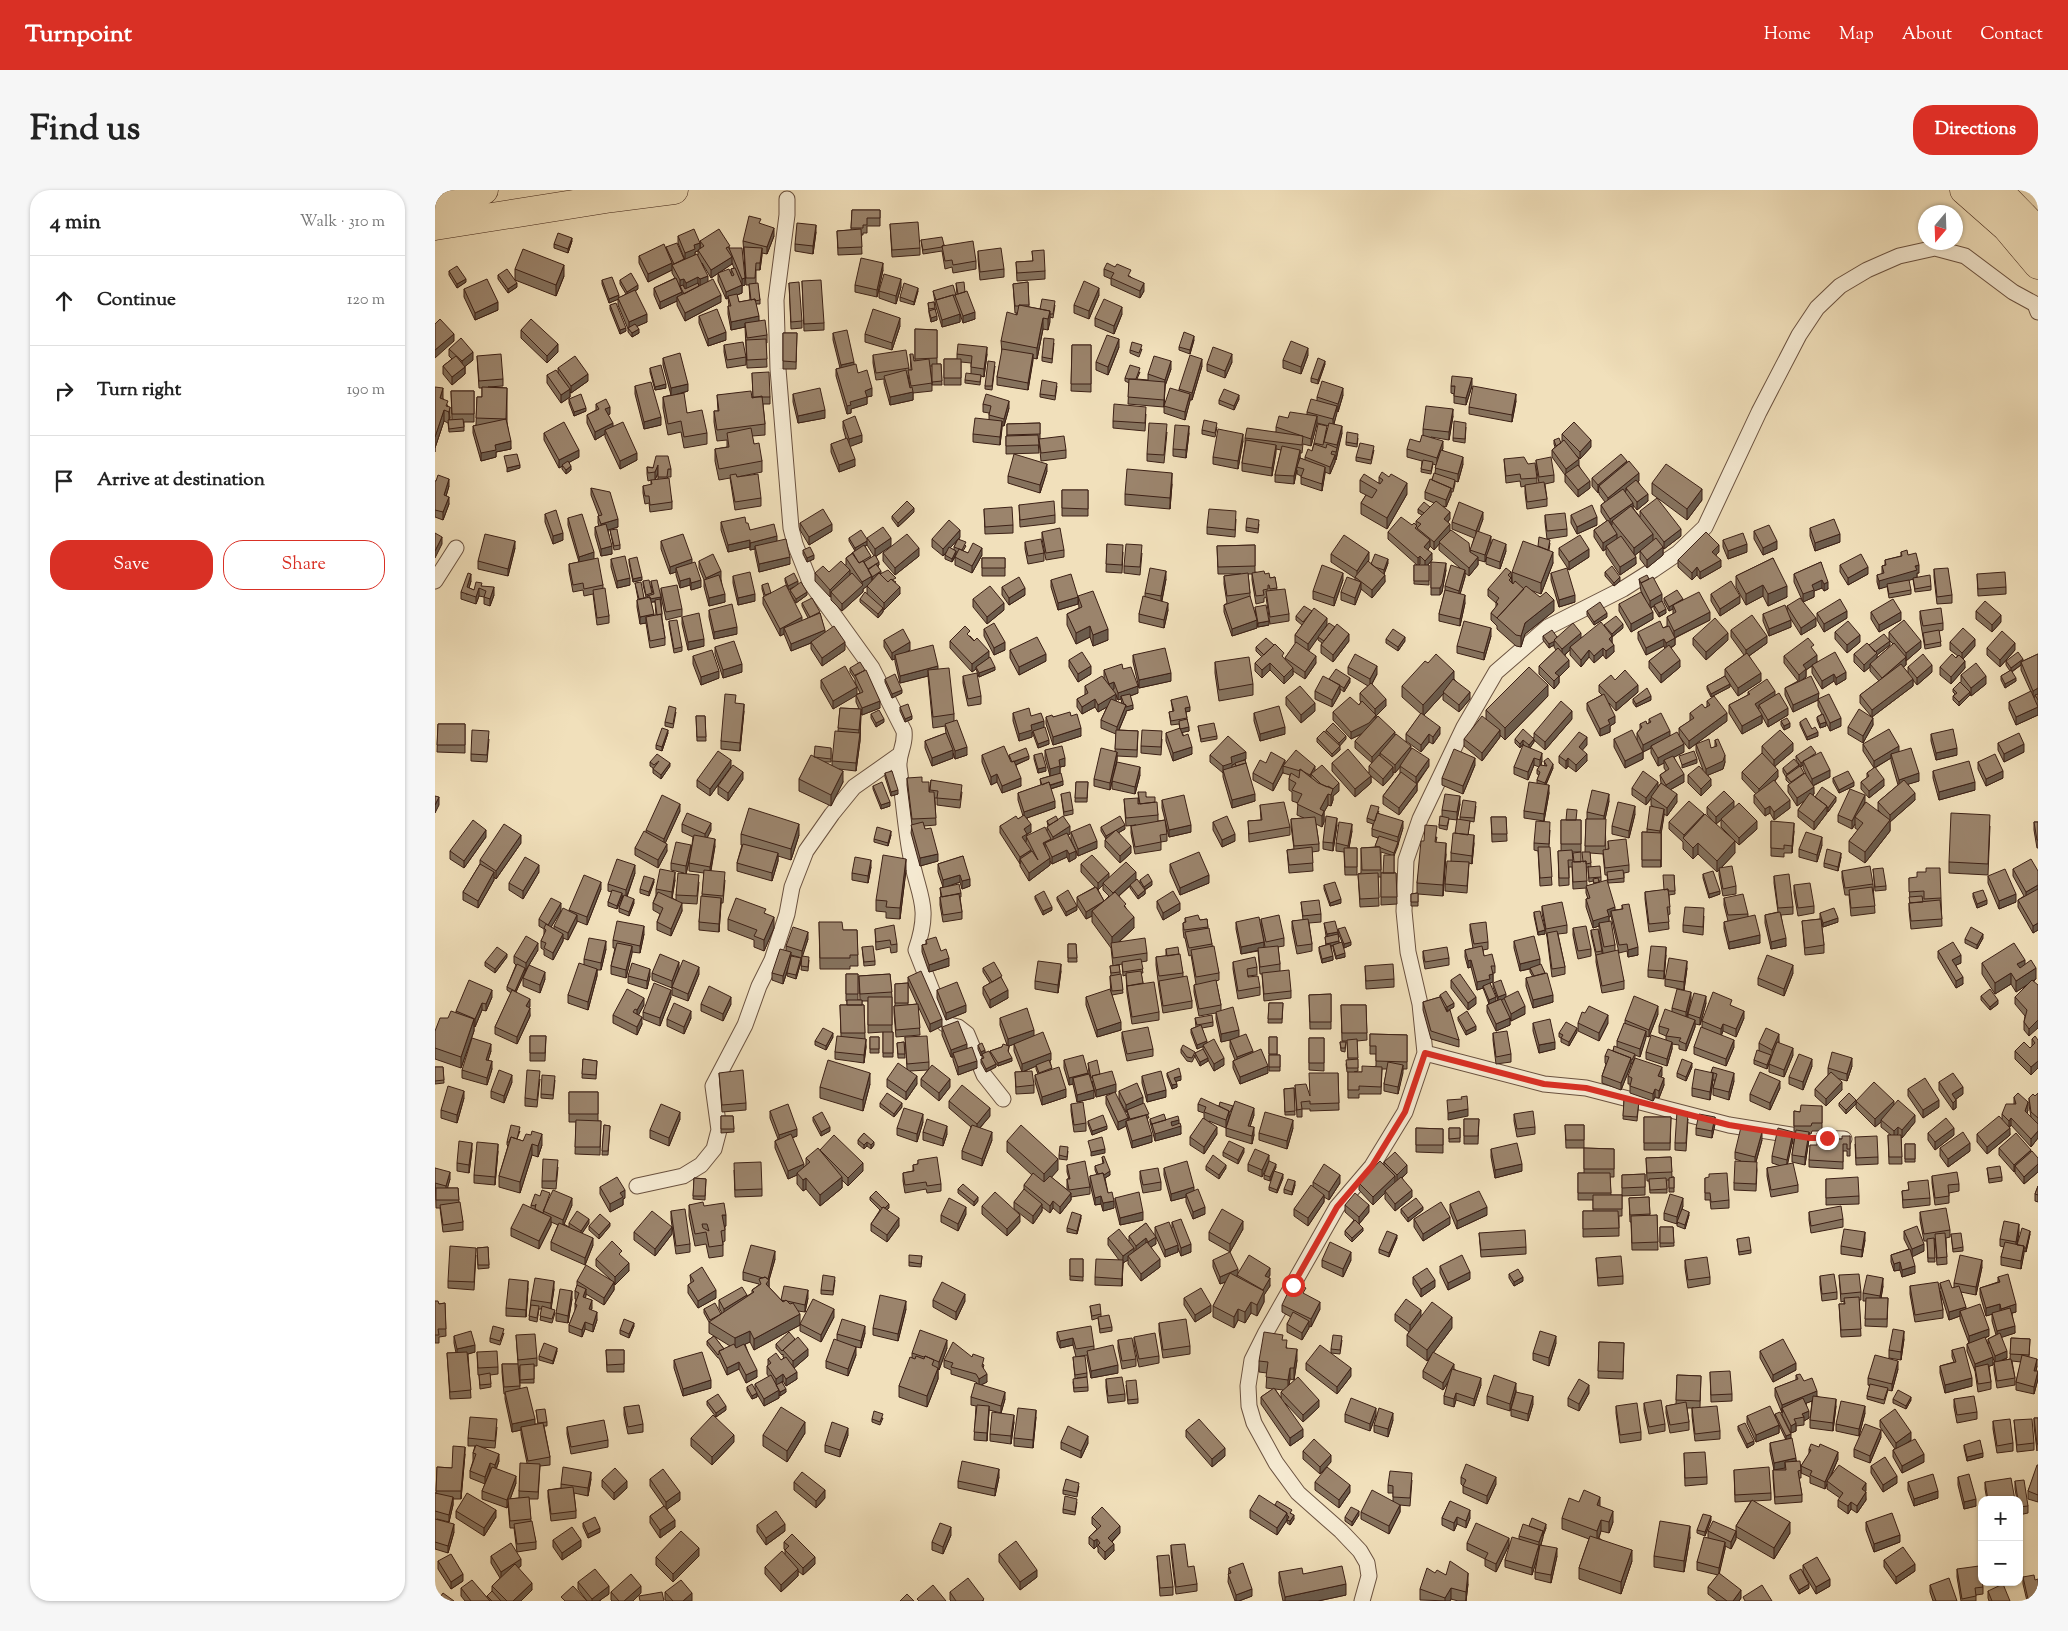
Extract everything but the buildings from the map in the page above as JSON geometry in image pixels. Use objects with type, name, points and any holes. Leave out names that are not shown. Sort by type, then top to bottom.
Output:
[{"type":"highway","points":[[435,198],[484,190]]},
{"type":"highway","points":[[435,226],[674,190]]},
{"type":"highway","points":[[1964,190],[2006,228],[2038,265]]},
{"type":"highway","points":[[1997,190],[2038,231]]},
{"type":"street","points":[[637,1186],[683,1176],[701,1166],[714,1149],[719,1130],[713,1086],[745,1025],[771,960],[787,914],[791,887],[805,852],[832,814],[854,788],[898,756],[905,740],[898,715],[872,668],[810,582],[795,544],[791,528],[778,369],[776,300],[787,215],[787,199]]},
{"type":"street","points":[[1362,1601],[1369,1576],[1367,1563],[1360,1552],[1341,1531],[1298,1493],[1276,1463],[1254,1423],[1249,1406],[1248,1386],[1252,1360],[1337,1207],[1372,1166],[1405,1112],[1425,1053],[1420,1004],[1407,943],[1404,911],[1406,860],[1420,819],[1452,750],[1497,672],[1548,627],[1638,580],[1678,553],[1705,527],[1759,412],[1799,335],[1817,308],[1840,286],[1867,270],[1899,256],[1935,248],[1965,256],[1997,278],[2013,292],[2037,306]]},
{"type":"street","points":[[435,581],[456,548]]},
{"type":"street","points":[[898,756],[910,854],[924,904],[923,931],[916,950],[945,1024],[958,1027],[967,1034],[984,1075],[1003,1099]]},
{"type":"street","points":[[1425,1053],[1544,1084],[1586,1088],[1729,1125],[1810,1138],[1845,1139]]},
{"type":"route","points":[[1293,1285],[1337,1207],[1372,1166],[1405,1112],[1425,1053],[1544,1084],[1586,1088],[1661,1109],[1729,1125],[1810,1138],[1827,1138]]}]
